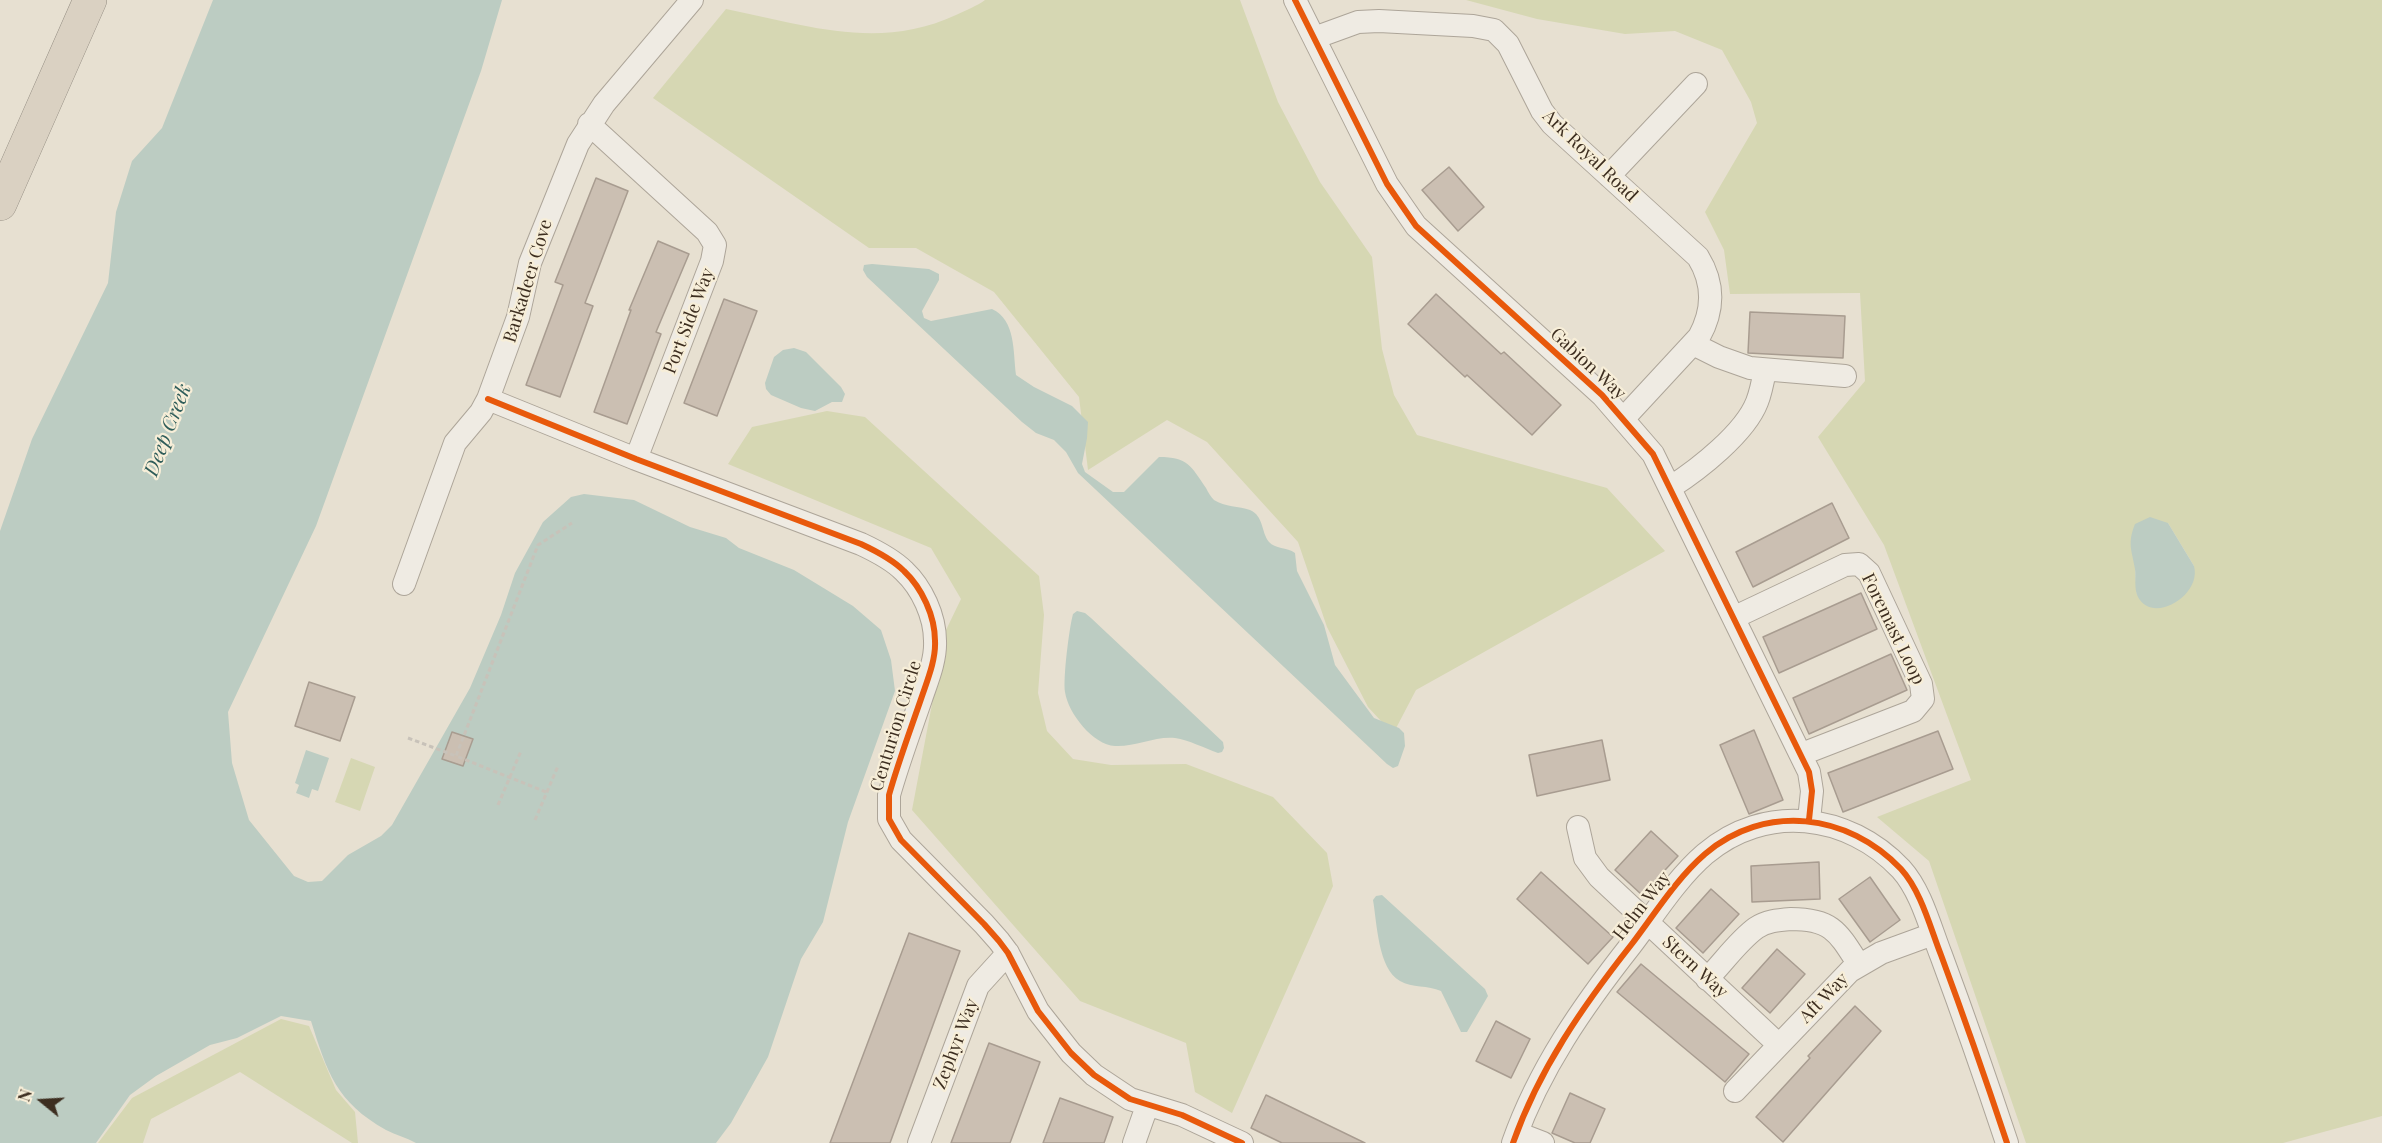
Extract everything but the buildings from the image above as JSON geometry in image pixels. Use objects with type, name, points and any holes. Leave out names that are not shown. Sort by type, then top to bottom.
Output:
[{"type":"highway","points":[[0,158],[70,0]]},
{"type":"highway","points":[[0,204],[90,0]]},
{"type":"street","name":"Barkadeer Cove","points":[[404,584],[455,443],[481,412],[488,399],[518,317],[530,263],[567,167],[589,124],[692,0]]},
{"type":"street","name":"Gabion Way","points":[[1295,0],[1388,184],[1416,226],[1602,395],[1653,453],[1802,754],[1809,772],[1812,791],[1809,820]]},
{"type":"street","name":"Ark Royal Road","points":[[1314,38],[1358,22],[1379,21],[1473,26],[1494,30],[1508,44],[1542,111],[1552,124],[1698,257],[1710,284],[1710,303],[1705,327],[1693,344],[1624,418]]},
{"type":"street","points":[[1609,176],[1696,84]]},
{"type":"street","name":"Port Side Way","points":[[589,124],[707,232],[715,245],[712,261],[636,459]]},
{"type":"street","points":[[1693,344],[1734,363],[1764,370],[1845,376]]},
{"type":"street","points":[[1671,487],[1711,459],[1750,415],[1759,396],[1764,370]]},
{"type":"street","name":"Centurion Circle","points":[[488,399],[636,459],[861,544],[885,556],[903,570],[916,584],[932,618],[935,641],[928,678],[889,795],[889,819],[894,830],[909,850],[984,924],[1008,953],[1038,1011],[1071,1053],[1114,1090],[1147,1106],[1182,1115],[1242,1143]]},
{"type":"street","name":"Foremast Loop","points":[[1735,617],[1845,565],[1859,564],[1869,573],[1921,684],[1923,699],[1913,711],[1802,754]]},
{"type":"street","name":"Helm Way","points":[[1515,1138],[1539,1084],[1575,1019],[1691,868],[1719,844],[1742,832],[1764,825],[1809,820],[1848,831],[1885,854],[1903,871],[1916,892],[1963,1014],[2007,1143]]},
{"type":"street","name":"Stern Way","points":[[1578,827],[1585,858],[1590,868],[1779,1045]]},
{"type":"street","points":[[1707,979],[1754,930],[1764,923],[1777,920],[1811,919],[1823,922],[1835,931],[1859,964]]},
{"type":"street","name":"Aft Way","points":[[1735,1091],[1841,979],[1859,964],[1881,953],[1933,934]]},
{"type":"street","name":"Zephyr Way","points":[[919,1143],[978,986],[1008,953]]},
{"type":"street","points":[[1134,1143],[1147,1106]]},
{"type":"street","points":[[1515,1138],[1543,1143]]},
{"type":"path","points":[[456,756],[538,544],[572,523]]},
{"type":"path","points":[[408,738],[546,792]]},
{"type":"path","points":[[498,804],[521,751]]},
{"type":"path","points":[[535,820],[558,766]]},
{"type":"green space","points":[[985,0],[1240,0],[1278,102],[1320,182],[1372,257],[1382,349],[1394,395],[1417,435],[1607,488],[1665,551],[1416,690],[1393,734],[1368,707],[1327,627],[1298,542],[1207,442],[1167,420],[1088,470],[1079,397],[994,292],[916,248],[869,248],[653,98],[726,9],[842,32],[899,32],[927,26],[956,15]]},
{"type":"green space","points":[[1466,0],[2382,0],[2382,1116],[2283,1143],[2026,1143],[1929,861],[1877,817],[1971,780],[1884,545],[1818,437],[1865,381],[1860,293],[1730,294],[1724,250],[1705,212],[1757,123],[1751,102],[1722,50],[1675,31],[1625,34],[1537,19]],"holes":[[[2168,523],[2194,566],[2137,595],[2135,570]]]},
{"type":"green space","points":[[827,411],[865,417],[1039,576],[1044,615],[1038,693],[1047,731],[1073,759],[1111,765],[1186,764],[1273,797],[1327,853],[1333,886],[1232,1113],[1195,1092],[1186,1043],[1080,1001],[912,810],[946,630],[961,599],[931,548],[728,464],[752,427]]},
{"type":"green space","points":[[351,758],[375,767],[360,811],[335,802]]},
{"type":"green space","points":[[281,1019],[309,1026],[336,1090],[355,1112],[358,1143],[352,1143],[240,1072],[151,1119],[143,1143],[98,1143],[132,1098]]},
{"type":"water","name":"Deep Creek","points":[[213,0],[502,0],[481,71],[316,526],[228,712],[232,763],[249,820],[294,876],[308,882],[322,881],[348,855],[381,836],[392,825],[470,688],[501,615],[515,573],[543,522],[571,497],[584,494],[634,500],[690,527],[726,538],[739,548],[794,570],[853,606],[881,630],[891,660],[895,691],[848,822],[823,922],[801,959],[768,1057],[731,1123],[716,1143],[416,1143],[386,1130],[369,1119],[345,1097],[322,1056],[311,1021],[281,1016],[237,1038],[210,1045],[156,1076],[130,1095],[96,1143],[0,1143],[0,531],[32,439],[108,283],[116,212],[132,161],[162,128]]},
{"type":"water","points":[[864,265],[929,269],[939,274],[939,280],[922,311],[924,318],[931,321],[992,309],[1000,314],[1012,338],[1016,375],[1072,406],[1088,422],[1082,464],[1085,472],[1113,492],[1124,492],[1159,457],[1169,457],[1188,464],[1214,500],[1255,513],[1269,542],[1295,553],[1297,571],[1324,625],[1335,665],[1374,718],[1399,728],[1404,733],[1405,746],[1398,766],[1393,768],[1387,764],[1078,473],[1066,452],[1054,440],[1036,433],[1022,422],[867,277],[863,270]]},
{"type":"water","points":[[794,348],[806,352],[841,387],[845,394],[842,402],[832,402],[815,411],[801,408],[771,395],[765,383],[774,357],[783,350]]},
{"type":"water","points":[[2150,517],[2168,523],[2194,566],[2195,577],[2191,587],[2175,603],[2154,608],[2145,605],[2138,597],[2131,547],[2135,524]]},
{"type":"water","points":[[1077,611],[1091,618],[1223,742],[1222,752],[1218,753],[1175,738],[1115,746],[1098,740],[1090,734],[1076,718],[1065,692],[1070,631],[1073,614]]},
{"type":"water","points":[[306,750],[329,758],[318,791],[312,789],[309,798],[296,793],[299,785],[295,783]]},
{"type":"water","points":[[1382,895],[1485,989],[1488,996],[1467,1032],[1461,1032],[1441,991],[1400,981],[1387,967],[1380,945],[1373,900],[1376,896]]},
{"type":"cycle path","points":[[1295,0],[1387,184],[1416,226],[1602,395],[1653,454],[1809,772],[1812,791],[1809,820]]},
{"type":"cycle path","points":[[488,399],[636,459],[861,544],[878,552],[904,571],[922,594],[930,612],[935,648],[933,663],[889,795],[889,819],[901,840],[999,941],[1008,953],[1038,1011],[1071,1053],[1094,1075],[1130,1099],[1182,1115],[1242,1143]]},
{"type":"cycle path","points":[[1513,1143],[1536,1089],[1579,1015],[1694,864],[1728,838],[1753,827],[1779,822],[1806,821],[1832,826],[1856,836],[1880,850],[1908,878],[1920,898],[1929,921],[2007,1143]]}]
